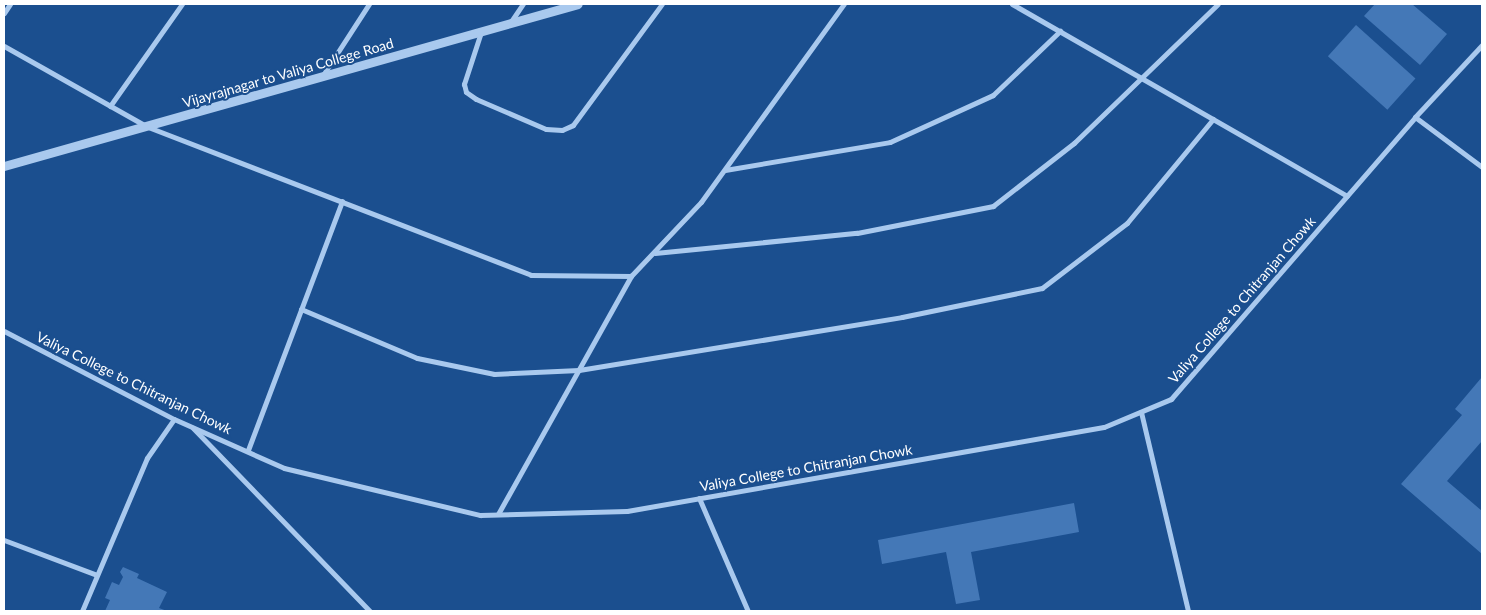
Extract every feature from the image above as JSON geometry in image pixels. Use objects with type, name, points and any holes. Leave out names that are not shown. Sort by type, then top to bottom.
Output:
[{"type":"street","points":[[4,13],[10,4]]},
{"type":"street","points":[[110,106],[182,4]]},
{"type":"street","points":[[322,77],[369,4]]},
{"type":"street","points":[[510,24],[523,4]]},
{"type":"street","name":"Vijayrajnagar to Valiya College Road","points":[[4,166],[148,127],[578,4]]},
{"type":"street","points":[[482,32],[464,84],[466,92],[476,99],[546,129],[562,130],[572,125],[662,4]]},
{"type":"street","points":[[498,514],[631,276],[701,202],[844,4]]},
{"type":"street","points":[[1012,4],[1347,196]]},
{"type":"street","points":[[654,253],[857,233],[994,206],[1074,143],[1218,4]]},
{"type":"street","points":[[725,170],[890,142],[994,95],[1060,32]]},
{"type":"street","name":"Valiya College to Chitranjan Chowk","points":[[4,330],[174,418],[284,468],[480,515],[627,511],[1104,427],[1171,399],[1416,116],[1482,45]]},
{"type":"street","points":[[4,46],[148,127],[532,275],[631,276]]},
{"type":"street","points":[[1416,116],[1482,167]]},
{"type":"street","points":[[301,310],[426,360],[494,374],[579,370],[902,317],[1042,288],[1127,223],[1213,119]]},
{"type":"street","points":[[248,450],[342,201]]},
{"type":"street","points":[[1141,412],[1188,611]]},
{"type":"street","points":[[82,611],[147,458],[174,418]]},
{"type":"street","points":[[191,426],[370,611]]},
{"type":"street","points":[[699,498],[748,611]]},
{"type":"street","points":[[4,540],[97,576]]},
{"type":"building","points":[[1375,4],[1412,4],[1447,34],[1420,65],[1364,16]]},
{"type":"building","points":[[1356,25],[1415,79],[1387,110],[1328,56]]},
{"type":"building","points":[[1482,377],[1482,441],[1447,481],[1482,511],[1482,554],[1401,484],[1462,415],[1455,409]]},
{"type":"building","points":[[1074,503],[1079,532],[971,552],[980,600],[956,604],[946,552],[882,564],[878,540]]},
{"type":"building","points":[[123,567],[139,574],[137,578],[167,592],[159,608],[167,611],[105,611],[110,600],[105,598],[112,582],[119,585],[123,577],[120,572]]}]
